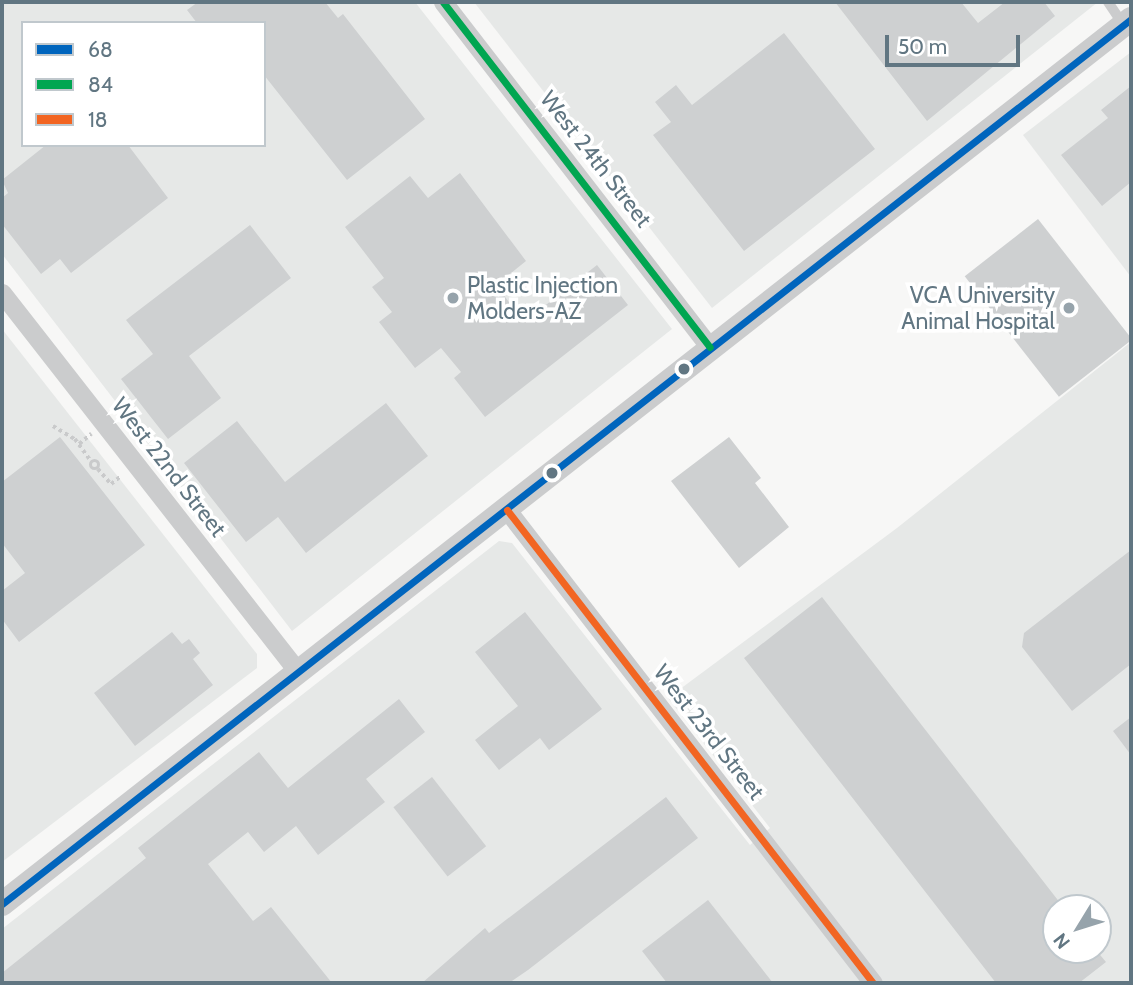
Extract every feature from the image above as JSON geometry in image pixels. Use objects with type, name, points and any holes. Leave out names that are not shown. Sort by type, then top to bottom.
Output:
[{"type":"street","name":"West 24th Street","points":[[443,2],[710,347]]},
{"type":"street","points":[[2,904],[1127,22]]},
{"type":"street","name":"West 22nd Street","points":[[2,293],[297,671]]},
{"type":"street","name":"West 23rd Street","points":[[507,510],[873,983]]},
{"type":"lane","points":[[1108,2],[1127,22]]},
{"type":"path","points":[[53,426],[79,444],[92,462],[99,462],[98,468],[111,484],[123,475]]},
{"type":"path","points":[[79,444],[91,434]]},
{"type":"shaded area","points":[[2,2],[415,2],[672,329],[292,631],[2,254]]},
{"type":"shaded area","points":[[474,2],[1098,2],[712,308]]},
{"type":"shaded area","points":[[1131,52],[1131,277],[1023,135]]},
{"type":"shaded area","points":[[2,329],[257,654],[257,668],[2,862]]},
{"type":"shaded area","points":[[1131,342],[1131,983],[2,983],[2,929],[499,541],[512,543],[750,845],[770,828],[668,698],[897,528]]},
{"type":"building","points":[[198,2],[325,2],[338,18],[343,14],[425,119],[347,180],[266,78],[266,21],[195,21],[187,10]]},
{"type":"building","points":[[835,2],[961,2],[978,23],[1005,2],[1044,2],[1055,16],[927,121]]},
{"type":"building","points":[[784,33],[875,149],[744,251],[653,135],[671,122],[655,102],[676,85],[692,105]]},
{"type":"building","points":[[1131,86],[1131,182],[1102,206],[1061,155],[1108,118],[1101,110]]},
{"type":"building","points":[[43,147],[130,147],[168,198],[71,273],[60,259],[41,274],[2,224],[2,198],[8,193],[2,180]]},
{"type":"building","points":[[460,173],[526,261],[496,285],[524,322],[597,265],[628,305],[485,417],[454,378],[461,372],[441,348],[415,368],[379,322],[392,312],[372,287],[384,278],[345,227],[410,176],[428,198]]},
{"type":"building","name":"VCA University Animal Hospital","points":[[1038,219],[1131,338],[1059,397],[965,276]]},
{"type":"building","points":[[250,225],[291,278],[189,356],[221,398],[168,439],[121,379],[153,354],[126,320]]},
{"type":"building","points":[[386,403],[428,456],[306,553],[278,517],[246,542],[184,463],[237,421],[285,482]]},
{"type":"building","points":[[60,437],[145,545],[19,642],[2,619],[2,591],[25,573],[2,543],[2,482]]},
{"type":"building","points":[[729,437],[761,478],[755,483],[789,527],[739,568],[671,481]]},
{"type":"building","points":[[1131,550],[1131,664],[1072,711],[1022,647],[1024,633]]},
{"type":"building","points":[[822,597],[1053,894],[1042,894],[1042,964],[1103,964],[1079,983],[996,983],[744,658]]},
{"type":"building","points":[[525,612],[602,709],[549,750],[540,738],[499,770],[475,740],[518,706],[475,652]]},
{"type":"building","points":[[172,632],[182,644],[189,639],[200,653],[193,659],[213,685],[135,746],[94,693]]},
{"type":"building","points":[[399,699],[425,732],[366,779],[385,802],[318,855],[296,826],[264,852],[248,832],[208,864],[253,921],[271,907],[332,983],[2,983],[2,973],[146,858],[138,848],[259,752],[288,788]]},
{"type":"building","points":[[1131,717],[1131,755],[1113,731]]},
{"type":"building","points":[[432,777],[486,846],[448,877],[393,807]]},
{"type":"building","points":[[666,797],[698,838],[528,970],[509,983],[422,983],[485,928],[489,933]]},
{"type":"building","points":[[708,900],[773,983],[667,983],[642,951]]},
{"type":"transit line","name":"84","points":[[443,2],[710,347]]},
{"type":"transit line","name":"68","points":[[2,904],[1131,19]]},
{"type":"transit line","name":"18","points":[[507,510],[873,983]]},
{"type":"place","name":"Plastic Injection Molders-AZ","points":[[453,298]]},
{"type":"place","name":"VCA University Animal Hospital","points":[[1069,308]]}]
